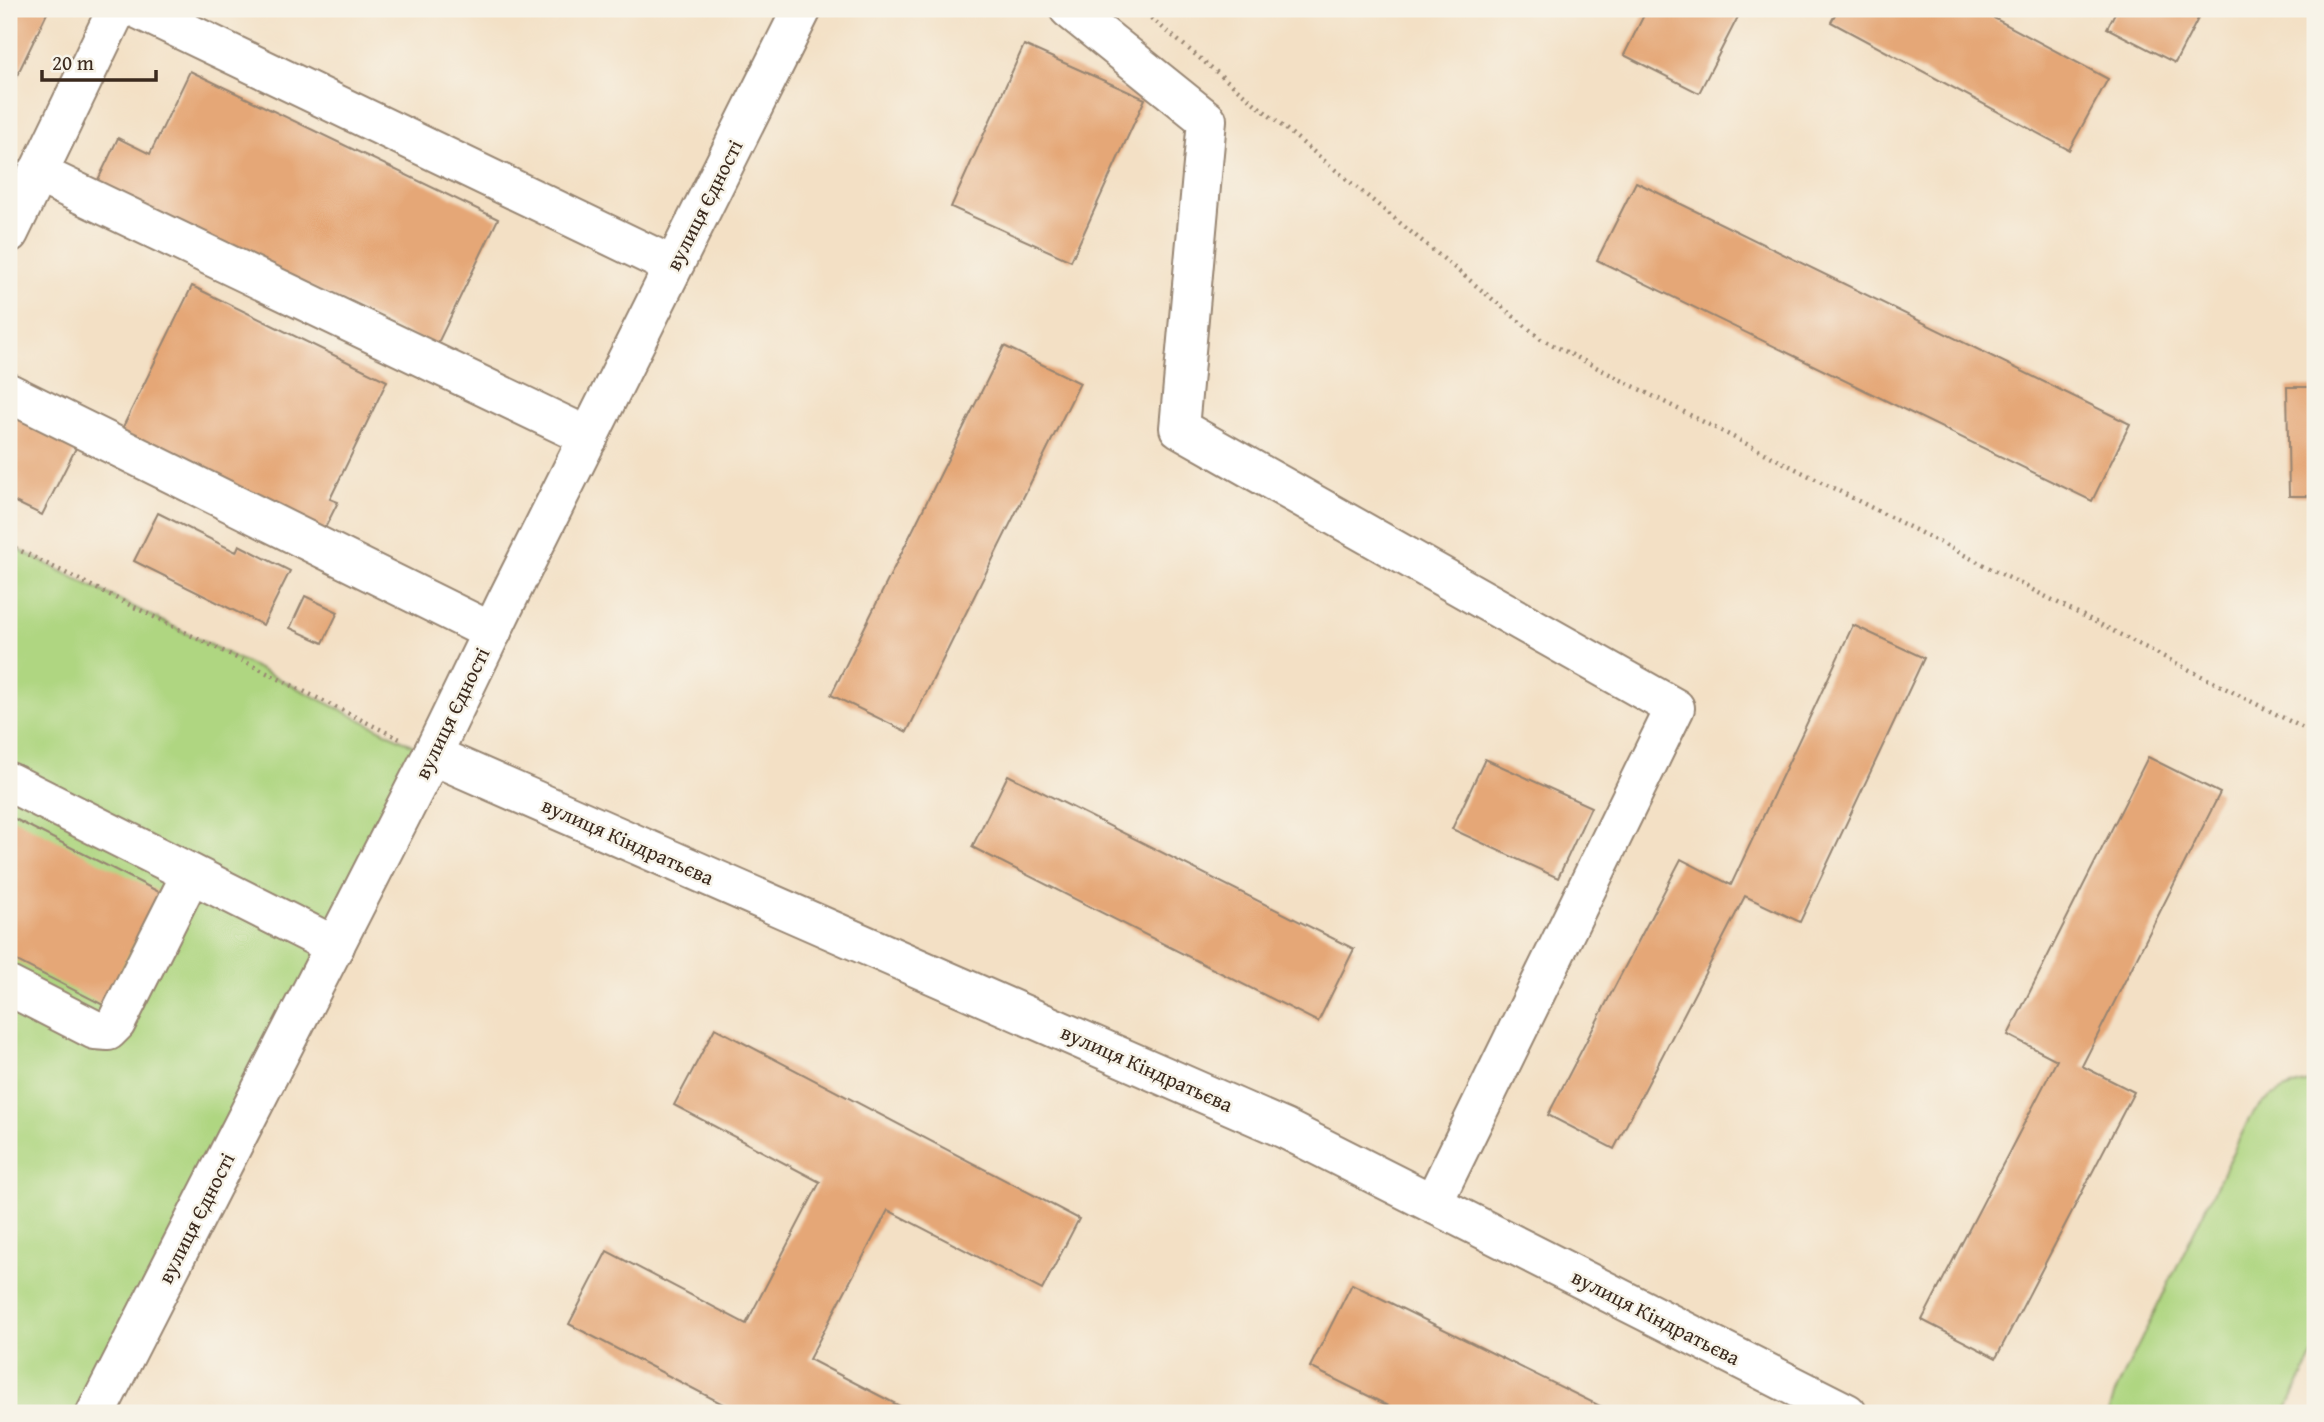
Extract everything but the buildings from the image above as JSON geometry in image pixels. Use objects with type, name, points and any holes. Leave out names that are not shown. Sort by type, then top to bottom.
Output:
[{"type":"street","points":[[9,233],[117,9]]},
{"type":"street","points":[[138,9],[673,266]]},
{"type":"street","name":"вулиця Єдності","points":[[99,1412],[432,755],[802,9]]},
{"type":"street","points":[[1069,9],[1207,120],[1178,429],[1675,708],[1433,1203]]},
{"type":"street","points":[[37,173],[589,437]]},
{"type":"street","points":[[9,393],[492,632]]},
{"type":"street","name":"вулиця Кіндратьєва","points":[[432,755],[1285,1129],[1847,1413]]},
{"type":"street","points":[[9,782],[335,946]]},
{"type":"street","points":[[9,986],[95,1030],[108,1031],[116,1023],[191,874]]},
{"type":"path","points":[[1140,9],[1541,339],[2315,734]]},
{"type":"path","points":[[9,545],[432,755]]},
{"type":"green space","points":[[9,545],[432,755],[97,1413],[9,1413]]},
{"type":"green space","points":[[2315,1081],[2315,1351],[2285,1413],[2109,1413],[2114,1395],[2249,1119],[2278,1093]]}]
